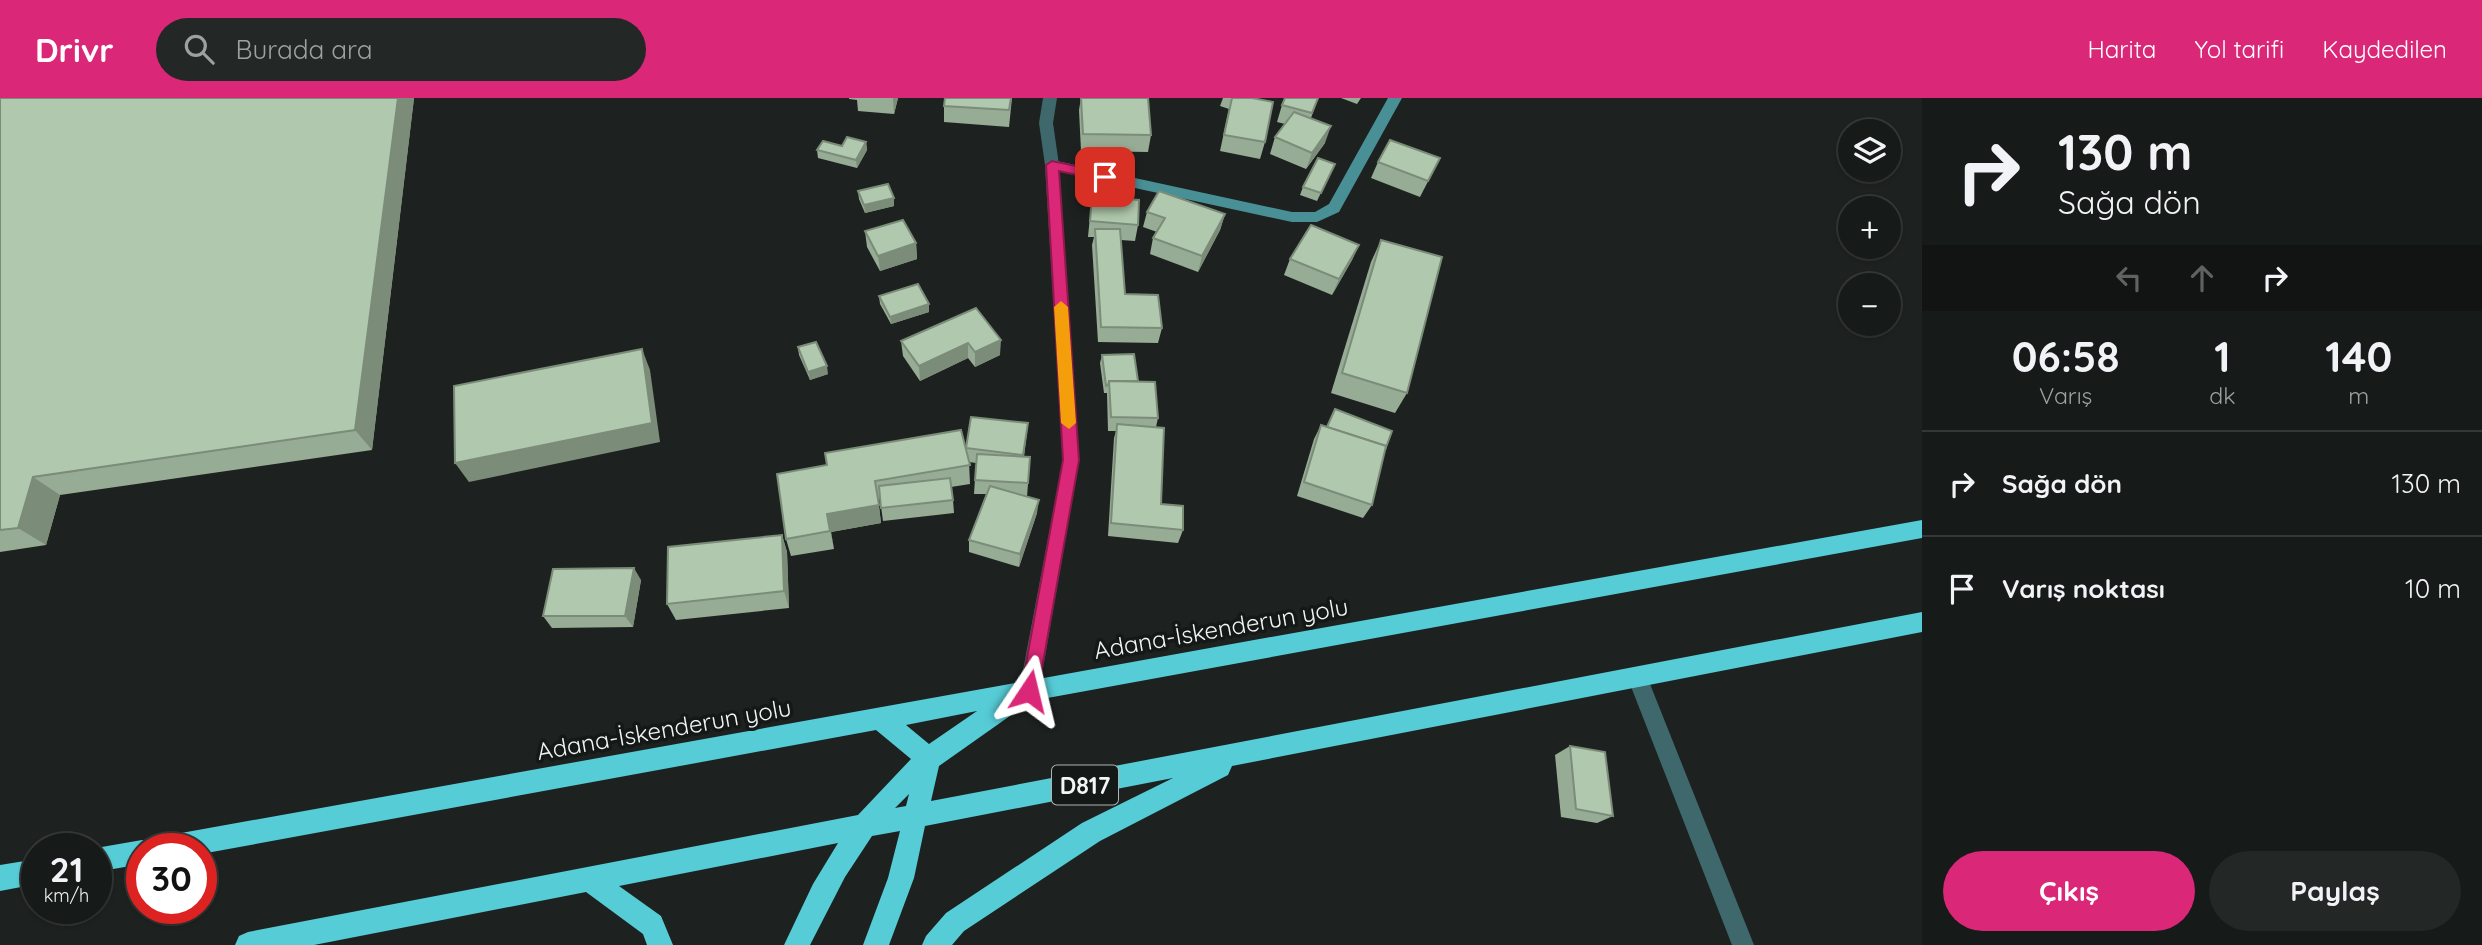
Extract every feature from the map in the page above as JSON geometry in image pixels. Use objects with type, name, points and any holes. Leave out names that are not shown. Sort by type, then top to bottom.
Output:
[{"type":"highway","name":"Adana-İskenderun yolu","points":[[217,838],[1922,529]]},
{"type":"highway","name":"D817","points":[[248,945],[1638,679],[1922,622]]},
{"type":"highway","points":[[797,945],[815,902],[860,829],[929,759],[1029,691]]},
{"type":"highway","points":[[880,718],[929,759]]},
{"type":"highway","points":[[936,945],[955,922],[1091,832],[1243,755]]},
{"type":"highway","points":[[876,945],[901,878],[929,759]]},
{"type":"highway","points":[[0,878],[21,874]]},
{"type":"highway","points":[[590,880],[652,925],[660,945]]},
{"type":"street","points":[[1029,691],[1071,460],[1052,165],[1046,123],[1049,98]]},
{"type":"street","points":[[1052,165],[1293,217],[1317,217],[1334,208],[1395,98]]},
{"type":"street","points":[[1638,679],[1743,945]]},
{"type":"building","points":[[0,98],[398,98],[355,430],[33,477],[18,528],[0,530]]},
{"type":"building","points":[[945,98],[1011,98],[1009,110],[944,106]]},
{"type":"building","points":[[1081,98],[1148,98],[1151,135],[1083,134]]},
{"type":"building","points":[[1232,98],[1273,102],[1265,142],[1224,135]]},
{"type":"building","points":[[1285,98],[1318,98],[1312,113],[1282,105]]},
{"type":"building","points":[[1294,112],[1331,126],[1312,153],[1275,137]]},
{"type":"building","points":[[847,137],[866,142],[856,160],[817,150],[823,141],[842,146]]},
{"type":"building","points":[[1390,140],[1440,158],[1428,181],[1378,162]]},
{"type":"building","points":[[1318,158],[1335,164],[1321,193],[1303,187]]},
{"type":"building","points":[[1091,183],[1115,187],[1112,198],[1088,197]]},
{"type":"building","points":[[888,184],[894,198],[864,205],[858,191]]},
{"type":"building","points":[[1159,191],[1225,214],[1202,256],[1153,238],[1165,218],[1147,212]]},
{"type":"building","points":[[1092,196],[1139,200],[1138,225],[1090,221]]},
{"type":"building","points":[[903,220],[916,243],[878,256],[865,231]]},
{"type":"building","points":[[1311,225],[1359,245],[1339,279],[1290,259]]},
{"type":"building","points":[[1095,229],[1120,229],[1125,294],[1158,295],[1162,328],[1101,327]]},
{"type":"building","points":[[1381,240],[1442,257],[1407,393],[1342,373]]},
{"type":"building","points":[[918,284],[929,304],[890,317],[879,296]]},
{"type":"building","points":[[976,308],[1001,340],[975,352],[968,343],[919,366],[901,341]]},
{"type":"building","points":[[816,342],[827,366],[808,372],[798,347]]},
{"type":"building","points":[[642,349],[652,423],[455,463],[454,386]]},
{"type":"building","points":[[1134,354],[1138,381],[1109,381],[1106,386],[1102,355]]},
{"type":"building","points":[[1109,381],[1155,382],[1158,418],[1111,417]]},
{"type":"building","points":[[1335,409],[1392,431],[1385,450],[1386,446],[1327,427]]},
{"type":"building","points":[[971,417],[1028,423],[1023,455],[966,448]]},
{"type":"building","points":[[1117,424],[1164,428],[1161,504],[1183,506],[1183,530],[1111,523]]},
{"type":"building","points":[[1321,425],[1386,446],[1372,505],[1304,482]]},
{"type":"building","points":[[961,430],[970,465],[875,481],[879,505],[827,514],[830,531],[786,539],[777,474],[827,465],[825,453]]},
{"type":"building","points":[[977,454],[1030,457],[1028,483],[975,480]]},
{"type":"building","points":[[950,478],[953,500],[881,508],[879,486]]},
{"type":"building","points":[[990,486],[1039,500],[1020,554],[969,540]]},
{"type":"building","points":[[782,535],[784,591],[667,604],[668,547]]},
{"type":"building","points":[[634,568],[625,616],[543,616],[553,569]]},
{"type":"building","points":[[1570,746],[1605,752],[1613,816],[1576,809]]},
{"type":"slow traffic","points":[[1061,307],[1069,423]]},
{"type":"route","points":[[1029,691],[1071,460],[1052,165],[1105,177]]}]
